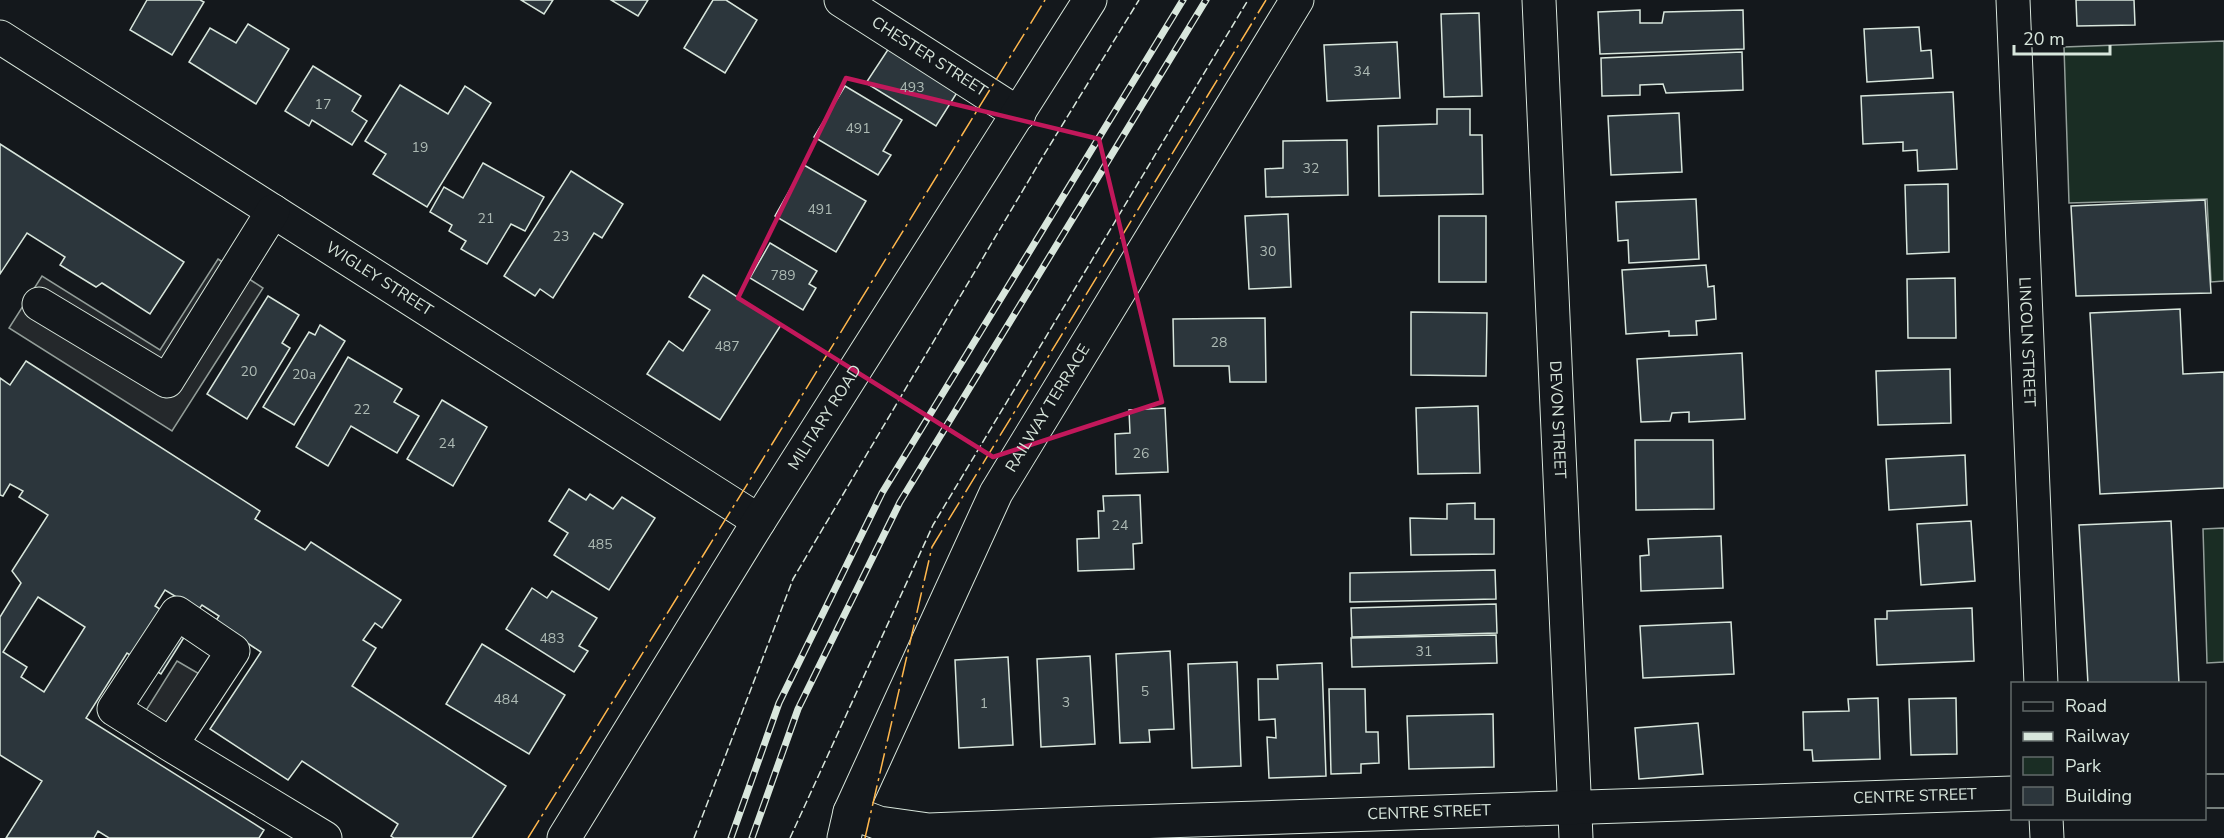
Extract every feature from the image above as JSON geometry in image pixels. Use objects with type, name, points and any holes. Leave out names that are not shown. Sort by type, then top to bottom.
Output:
[{"type":"street","name":"CHESTER STREET","points":[[841,0],[1019,114]]},
{"type":"street","name":"MILITARY ROAD","points":[[564,838],[759,521],[1090,0]]},
{"type":"street","name":"RAILWAY TERRACE","points":[[847,825],[996,493],[1298,0]]},
{"type":"street","name":"DEVON STREET","points":[[1539,0],[1575,823]]},
{"type":"street","name":"LINCOLN STREET","points":[[2013,0],[2041,682]]},
{"type":"street","name":"WIGLEY STREET","points":[[0,37],[759,521]]},
{"type":"street","points":[[39,304],[167,381],[273,211]]},
{"type":"street","points":[[171,745],[325,838]]},
{"type":"street","points":[[2206,791],[2224,791]]},
{"type":"street","name":"CENTRE STREET","points":[[847,825],[879,823],[929,830],[1104,830],[1575,823],[2011,794]]},
{"type":"street","points":[[2046,820],[2047,838]]},
{"type":"highlighted area","points":[[846,78],[1099,139],[1162,402],[993,457],[738,298]]},
{"type":"green space","points":[[2224,41],[2224,281],[2211,282],[2207,199],[2069,203],[2064,47]]},
{"type":"green space","points":[[2224,528],[2224,662],[2207,663],[2203,529]]},
{"type":"shaded area","points":[[218,259],[263,288],[172,431],[9,328],[42,276],[160,350]]},
{"type":"shaded area","points":[[177,661],[220,686],[188,738],[145,712]]},
{"type":"building","points":[[147,0],[200,0],[204,2],[172,55],[130,30]]},
{"type":"building","points":[[521,0],[553,0],[544,14]]},
{"type":"building","points":[[611,0],[648,0],[638,16]]},
{"type":"building","points":[[713,0],[726,0],[757,20],[725,73],[684,48]]},
{"type":"building","points":[[2076,0],[2134,0],[2135,25],[2077,26]]},
{"type":"building","points":[[1640,10],[1640,23],[1662,23],[1664,12],[1743,10],[1744,49],[1600,54],[1598,12]]},
{"type":"building","points":[[1479,13],[1482,96],[1444,97],[1441,14]]},
{"type":"building","points":[[248,24],[289,49],[256,104],[189,62],[210,28],[236,43]]},
{"type":"building","points":[[1919,27],[1921,51],[1931,50],[1933,78],[1867,82],[1864,29]]},
{"type":"building","points":[[1397,42],[1400,98],[1327,101],[1324,45]]},
{"type":"building","points":[[889,48],[958,91],[936,126],[866,83]]},
{"type":"building","points":[[1742,52],[1743,90],[1666,93],[1663,84],[1640,85],[1640,95],[1602,96],[1601,58]]},
{"type":"building","points":[[313,66],[361,96],[352,111],[367,121],[352,145],[312,120],[309,126],[285,111]]},
{"type":"building","points":[[400,85],[448,114],[465,86],[491,103],[427,207],[373,174],[386,154],[365,141]]},
{"type":"building","points":[[845,86],[902,120],[883,151],[891,155],[878,175],[814,137]]},
{"type":"building","points":[[1953,92],[1957,169],[1918,171],[1917,150],[1903,151],[1903,142],[1863,144],[1861,96]]},
{"type":"building","points":[[1437,109],[1470,109],[1470,135],[1482,135],[1483,194],[1379,196],[1378,126],[1437,124]]},
{"type":"building","points":[[1679,113],[1682,172],[1611,175],[1608,116]]},
{"type":"building","points":[[1347,140],[1348,195],[1266,197],[1265,169],[1283,168],[1283,141]]},
{"type":"building","points":[[0,144],[184,262],[150,314],[102,283],[96,287],[60,265],[65,257],[27,233],[0,274]]},
{"type":"building","points":[[483,163],[544,197],[525,231],[511,224],[487,264],[461,249],[466,241],[449,231],[452,225],[430,212],[444,187],[463,198]]},
{"type":"building","points":[[804,165],[866,201],[836,252],[775,216]]},
{"type":"building","points":[[571,171],[623,204],[602,238],[594,233],[553,298],[540,289],[535,296],[504,276]]},
{"type":"building","points":[[1948,184],[1949,252],[1907,254],[1905,185]]},
{"type":"building","points":[[1696,199],[1699,259],[1629,263],[1628,240],[1618,241],[1616,202]]},
{"type":"building","points":[[2205,200],[2211,293],[2076,296],[2071,206]]},
{"type":"building","points":[[1288,214],[1291,287],[1249,289],[1245,216]]},
{"type":"building","points":[[1439,216],[1486,216],[1486,282],[1439,282]]},
{"type":"building","points":[[770,243],[817,271],[809,284],[816,288],[803,310],[750,278]]},
{"type":"building","points":[[1706,265],[1708,287],[1714,286],[1716,319],[1696,321],[1697,335],[1669,336],[1669,331],[1626,334],[1622,270]]},
{"type":"building","points":[[703,275],[781,325],[720,420],[647,374],[669,341],[683,351],[710,310],[689,297]]},
{"type":"building","points":[[1955,278],[1956,338],[1908,338],[1907,279]]},
{"type":"building","points":[[268,296],[299,315],[282,343],[290,348],[247,419],[207,394]]},
{"type":"building","points":[[2180,309],[2183,374],[2224,372],[2224,488],[2100,494],[2090,313]]},
{"type":"building","points":[[1411,312],[1487,313],[1486,376],[1411,375]]},
{"type":"building","points":[[1265,318],[1266,382],[1230,382],[1229,366],[1174,366],[1173,319]]},
{"type":"building","points":[[320,325],[345,341],[294,425],[263,407],[309,332],[315,335]]},
{"type":"building","points":[[1742,353],[1745,419],[1689,422],[1689,412],[1672,413],[1670,421],[1641,422],[1637,359]]},
{"type":"building","points":[[348,357],[402,389],[394,402],[419,416],[397,453],[351,426],[328,466],[296,447]]},
{"type":"building","points":[[26,361],[260,511],[255,519],[305,550],[311,542],[401,600],[382,628],[375,623],[363,640],[376,648],[352,686],[506,786],[472,838],[394,838],[391,836],[398,824],[302,761],[288,780],[210,729],[261,652],[215,622],[219,616],[202,605],[198,610],[165,590],[155,606],[190,628],[161,674],[127,653],[86,718],[264,830],[259,838],[109,838],[98,831],[94,838],[6,838],[42,781],[0,755],[0,617],[21,583],[12,571],[48,515],[19,497],[23,491],[10,484],[3,496],[0,495],[0,378],[10,385]],"holes":[[[38,597],[85,627],[44,692],[21,677],[27,667],[3,652]]]},
{"type":"building","points":[[1950,369],[1951,423],[1878,425],[1876,371]]},
{"type":"building","points":[[442,400],[487,427],[453,486],[407,459]]},
{"type":"building","points":[[1478,406],[1480,473],[1418,474],[1416,408]]},
{"type":"building","points":[[1165,408],[1168,472],[1116,474],[1115,434],[1130,433],[1129,410]]},
{"type":"building","points":[[1635,440],[1713,440],[1714,509],[1636,510]]},
{"type":"building","points":[[1965,455],[1967,505],[1889,510],[1886,459]]},
{"type":"building","points":[[569,489],[586,500],[590,494],[613,509],[622,497],[655,518],[609,590],[554,555],[568,533],[549,521]]},
{"type":"building","points":[[1140,495],[1142,543],[1133,544],[1134,569],[1078,571],[1077,539],[1099,538],[1098,511],[1104,511],[1103,496]]},
{"type":"building","points":[[1475,503],[1475,519],[1494,519],[1494,554],[1411,555],[1410,518],[1447,519],[1447,504]]},
{"type":"building","points":[[1971,521],[1975,581],[1921,585],[1917,524]]},
{"type":"building","points":[[2171,521],[2179,682],[2088,682],[2079,525]]},
{"type":"building","points":[[1721,536],[1723,588],[1641,591],[1640,556],[1649,555],[1648,539]]},
{"type":"building","points":[[1495,570],[1496,599],[1350,602],[1350,573]]},
{"type":"building","points":[[532,588],[547,598],[552,591],[597,618],[579,646],[588,651],[574,672],[506,629]]},
{"type":"building","points":[[1496,604],[1497,633],[1352,637],[1351,608]]},
{"type":"building","points":[[1972,608],[1974,661],[1877,665],[1875,619],[1887,619],[1887,611]]},
{"type":"building","points":[[1731,622],[1734,674],[1643,678],[1640,626]]},
{"type":"building","points":[[1496,635],[1497,663],[1352,667],[1351,638]]},
{"type":"building","points":[[482,644],[565,695],[529,754],[446,704]]},
{"type":"building","points":[[1170,651],[1174,729],[1149,730],[1150,742],[1120,743],[1116,654]]},
{"type":"building","points":[[1090,656],[1095,744],[1041,747],[1037,659]]},
{"type":"building","points":[[1008,657],[1013,745],[959,748],[955,660]]},
{"type":"building","points":[[1237,662],[1241,766],[1192,768],[1188,664]]},
{"type":"building","points":[[1322,663],[1326,776],[1269,778],[1267,737],[1276,738],[1275,719],[1259,720],[1258,679],[1278,679],[1277,665]]},
{"type":"building","points":[[1329,689],[1365,689],[1366,732],[1378,732],[1379,763],[1361,764],[1361,773],[1331,774]]},
{"type":"building","points":[[1878,698],[1880,759],[1813,761],[1812,750],[1804,750],[1803,712],[1849,711],[1848,699]]},
{"type":"building","points":[[1956,698],[1957,754],[1911,755],[1909,699]]},
{"type":"building","points":[[1493,714],[1494,767],[1409,769],[1407,716]]},
{"type":"building","points":[[1698,723],[1703,774],[1639,779],[1635,728]]},
{"type":"railway","points":[[731,838],[779,703],[882,493],[1183,0]]},
{"type":"railway","points":[[752,838],[798,709],[900,502],[1206,0]]},
{"type":"fence","points":[[694,838],[793,579],[1042,158],[1139,0]]},
{"type":"fence","points":[[790,838],[933,525],[1248,0]]},
{"type":"power","points":[[528,838],[1045,0]]},
{"type":"power","points":[[865,838],[932,547],[1266,0]]}]
